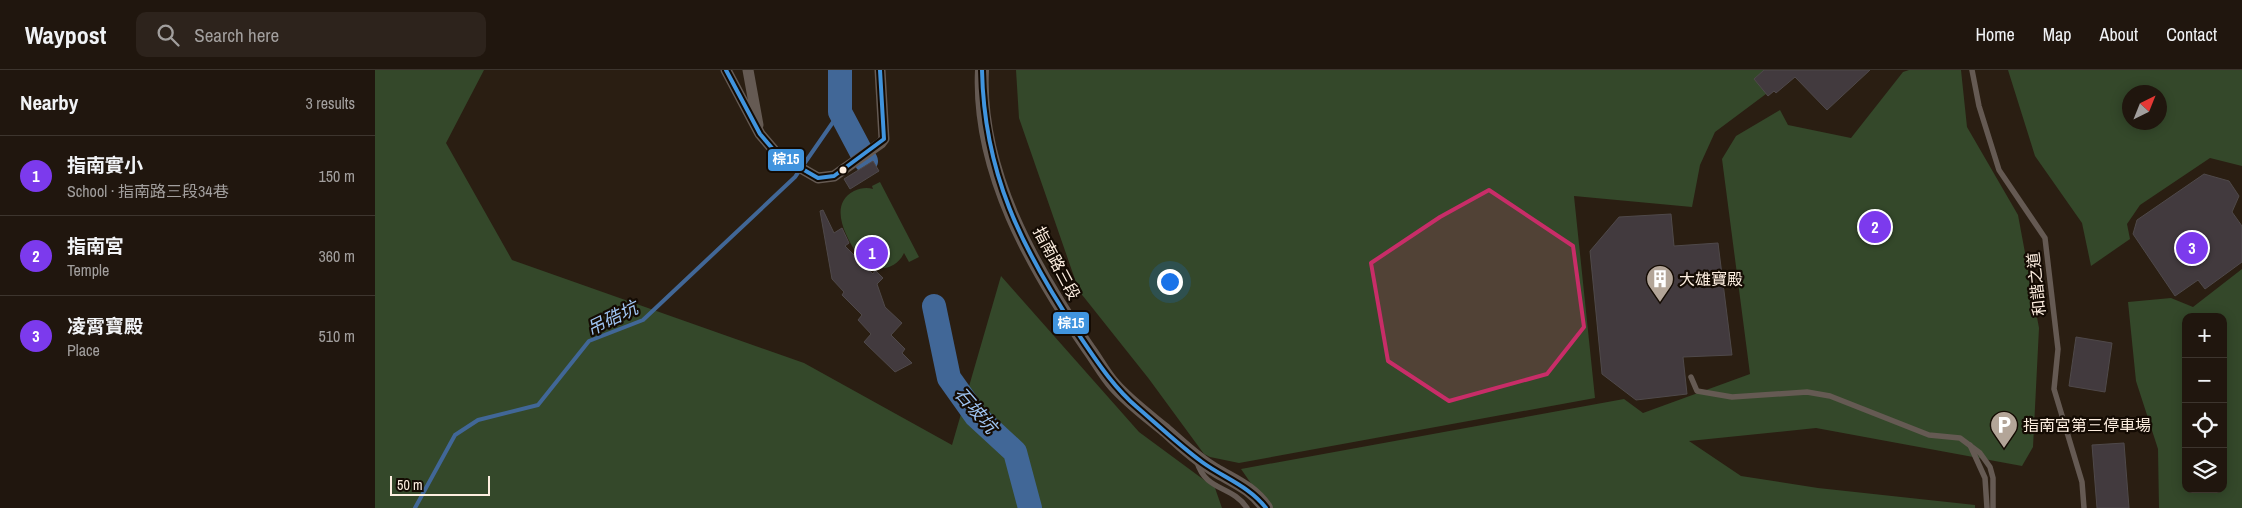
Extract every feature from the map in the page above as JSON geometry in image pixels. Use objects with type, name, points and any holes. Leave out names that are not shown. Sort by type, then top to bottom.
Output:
[{"type":"street","points":[[726,70],[760,134],[778,155],[818,178],[833,176],[848,168],[876,147],[883,139],[880,70]]},
{"type":"street","points":[[748,70],[760,134]]},
{"type":"street","name":"指南路三段","points":[[982,70],[986,131],[992,158],[1011,212],[1041,274],[1069,320],[1115,387],[1196,458],[1247,487],[1266,508]]},
{"type":"lane","name":"和諧之道","points":[[1972,70],[1979,106],[1999,170],[2045,238],[2058,349],[2054,389],[2082,482],[2084,508]]},
{"type":"lane","points":[[1691,377],[1697,391],[1732,397],[1807,392],[1830,396],[1929,435],[1960,438],[1969,443],[1990,467],[1993,478],[1993,508]]},
{"type":"lane","points":[[1969,443],[1985,478],[1987,508]]},
{"type":"lane","points":[[1196,458],[1201,475],[1209,482],[1230,492],[1247,508]]},
{"type":"highlighted area","points":[[1489,190],[1573,246],[1584,327],[1547,374],[1449,401],[1388,361],[1371,263],[1440,217]]},
{"type":"green space","points":[[375,70],[484,70],[446,143],[512,260],[804,363],[952,445],[1001,276],[1139,432],[1215,488],[1222,508],[375,508]]},
{"type":"green space","points":[[1016,70],[1767,70],[1778,85],[1715,132],[1700,165],[1692,207],[1574,196],[1595,398],[1239,463],[1204,454],[1149,379],[1079,291],[1019,118]]},
{"type":"green space","points":[[1909,70],[1961,70],[1967,127],[2018,215],[2039,328],[2033,447],[2022,466],[1816,428],[1689,441],[1741,476],[1818,488],[1975,505],[1975,508],[1268,508],[1241,469],[1624,399],[1643,413],[1750,374],[1722,159],[1736,136],[1780,110],[1788,125],[1851,138],[1903,72]]},
{"type":"green space","points":[[2008,70],[2242,70],[2242,166],[2210,158],[2140,205],[2127,224],[2130,239],[2091,266],[2082,223],[2035,156]]},
{"type":"green space","points":[[880,182],[919,257],[909,262],[904,253],[901,259],[886,268],[875,268],[863,263],[847,236],[841,215],[841,206],[854,191],[866,188],[873,189],[872,186]]},
{"type":"green space","points":[[2242,269],[2242,508],[2159,508],[2158,449],[2136,381],[2128,302],[2171,298],[2193,307]]},
{"type":"building","points":[[1764,70],[1870,70],[1827,110],[1795,77],[1776,93],[1774,91],[1768,96],[1754,79]]},
{"type":"building","points":[[873,161],[879,171],[850,189],[844,179]]},
{"type":"building","points":[[2204,174],[2229,181],[2239,196],[2232,212],[2242,226],[2242,262],[2205,289],[2198,280],[2175,296],[2133,234],[2137,220]]},
{"type":"building","points":[[823,210],[834,233],[842,228],[849,243],[845,246],[873,274],[875,270],[883,278],[877,284],[885,307],[902,323],[891,335],[905,349],[902,353],[912,363],[895,372],[864,342],[871,334],[858,320],[862,315],[842,295],[844,292],[832,279],[820,211]]},
{"type":"building","name":"大雄寶殿","points":[[1671,214],[1674,246],[1718,243],[1732,355],[1683,357],[1687,394],[1636,400],[1602,374],[1590,251],[1619,217]]},
{"type":"building","points":[[2076,337],[2112,343],[2105,392],[2069,386]]},
{"type":"building","points":[[2124,443],[2129,508],[2097,508],[2092,445]]},
{"type":"waterway","name":"石坡坑","points":[[840,70],[840,112],[866,161]]},
{"type":"waterway","name":"吊硞坑","points":[[415,508],[455,435],[478,420],[538,405],[589,341],[643,320],[795,177],[840,112]]},
{"type":"waterway","name":"石坡坑","points":[[934,306],[949,378],[976,416],[1015,452],[1030,508]]},
{"type":"transit line","name":"棕15","points":[[726,70],[760,134],[778,155],[818,178],[834,176],[884,139],[880,70]]},
{"type":"transit line","name":"棕15","points":[[982,70],[984,107],[990,142],[998,176],[1009,208],[1039,270],[1077,332],[1105,373],[1129,400],[1194,456],[1244,488],[1266,508]]},
{"type":"place","name":"指南宮","points":[[1875,227]]},
{"type":"place","name":"凌霄寶殿","points":[[2192,248]]},
{"type":"place","name":"指南實小","points":[[872,253]]},
{"type":"place","name":"大雄寶殿","points":[[1660,303]]},
{"type":"place","name":"指南宮第三停車場","points":[[2004,449]]}]
